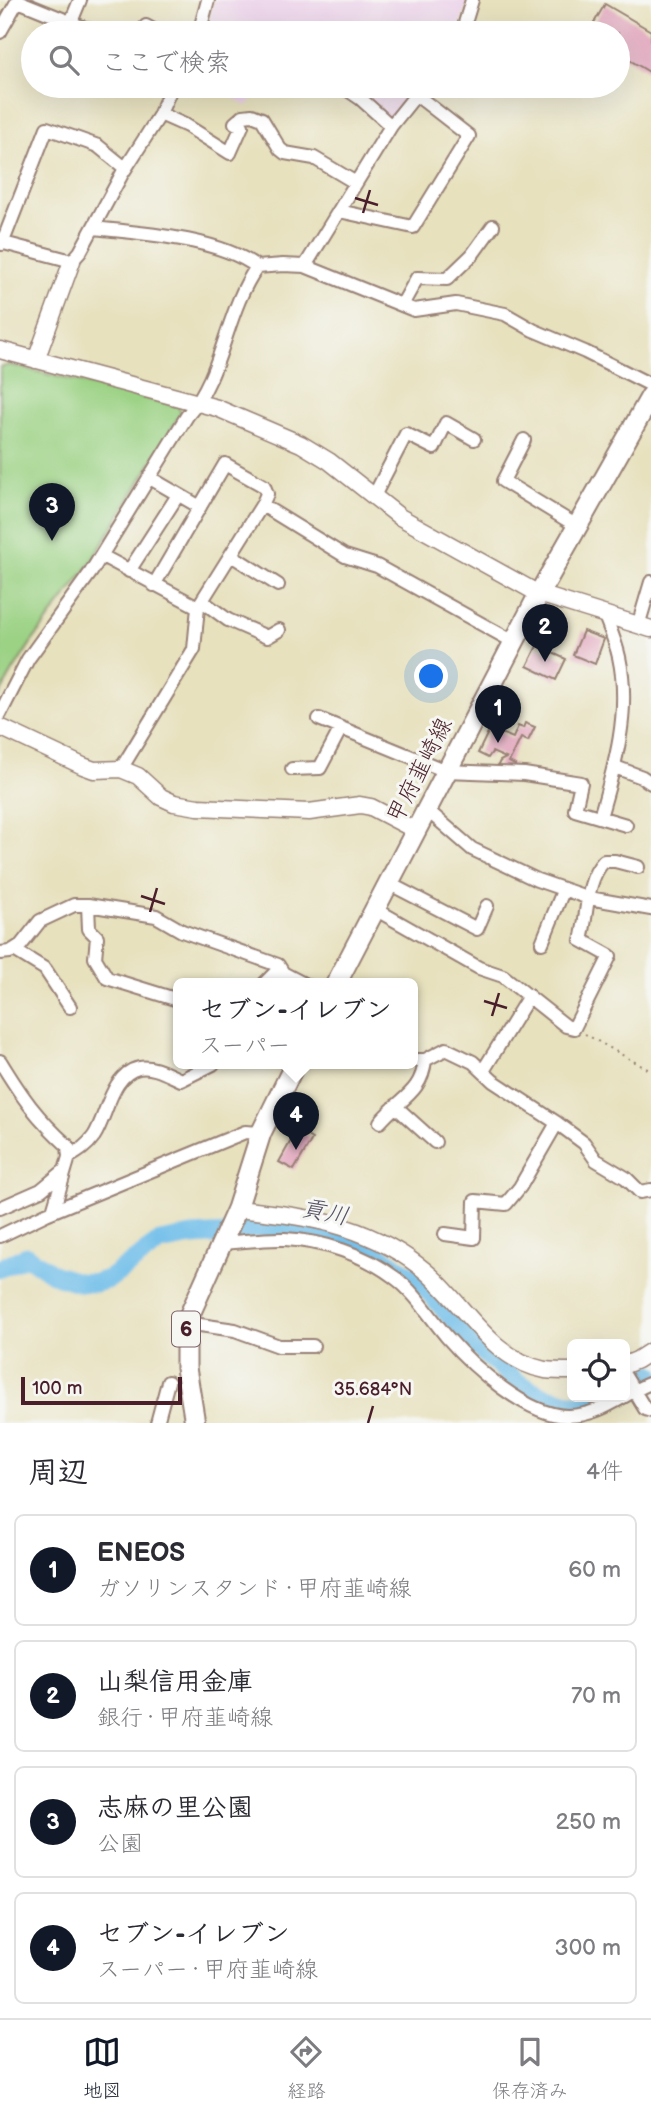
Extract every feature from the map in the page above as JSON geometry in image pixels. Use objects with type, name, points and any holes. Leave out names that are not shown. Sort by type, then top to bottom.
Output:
[{"type":"main road","name":"甲府韮崎線","points":[[339,978],[539,594],[648,408]]},
{"type":"main road","name":"6","points":[[195,1423],[186,1368],[186,1323],[237,1210],[261,1132],[292,1069]]},
{"type":"street","points":[[0,32],[18,0],[69,21]]},
{"type":"street","points":[[71,21],[80,0]]},
{"type":"street","points":[[205,21],[208,0]]},
{"type":"street","points":[[466,21],[472,0]]},
{"type":"street","points":[[36,360],[72,261],[80,252],[167,98]]},
{"type":"street","points":[[360,98],[391,126]]},
{"type":"street","points":[[305,266],[391,126],[413,98]]},
{"type":"street","points":[[339,211],[413,227],[468,136],[428,98]]},
{"type":"street","points":[[160,114],[187,126],[230,153],[242,126],[235,123],[243,116],[252,115],[262,119],[285,153],[314,158],[356,183]]},
{"type":"street","points":[[72,261],[1,243],[47,128],[98,146],[125,169]]},
{"type":"street","points":[[402,305],[418,278],[447,279],[472,255],[493,226]]},
{"type":"street","points":[[93,228],[160,235],[203,245],[248,261],[257,267],[305,266],[414,310],[456,304],[505,314],[533,330],[651,385]]},
{"type":"street","points":[[0,714],[28,659],[102,556],[187,416],[199,402],[246,283],[257,267]]},
{"type":"street","points":[[0,351],[199,402],[301,444],[329,461],[400,517],[539,594],[645,627],[651,582]]},
{"type":"street","points":[[374,496],[406,434],[434,447],[446,424],[474,439]]},
{"type":"street","points":[[524,439],[502,481],[577,526]]},
{"type":"street","points":[[121,769],[194,649],[200,604],[262,505],[267,494],[264,485],[225,464],[154,585]]},
{"type":"street","points":[[150,478],[200,507]]},
{"type":"street","points":[[130,571],[178,495]]},
{"type":"street","points":[[262,505],[345,556],[377,566],[514,642]]},
{"type":"street","points":[[231,555],[278,585]]},
{"type":"street","points":[[102,556],[154,585],[267,637],[279,629]]},
{"type":"street","points":[[600,817],[615,767],[622,717],[619,657],[605,616]]},
{"type":"street","points":[[319,719],[446,771],[524,774],[580,783],[575,810],[626,825]]},
{"type":"street","points":[[0,727],[94,770],[121,769],[138,776],[161,797],[174,803],[198,807],[309,812],[360,805],[371,807],[415,830]]},
{"type":"street","points":[[292,769],[320,768],[341,728]]},
{"type":"street","points":[[615,767],[651,783]]},
{"type":"street","points":[[426,809],[472,849],[563,891],[651,909]]},
{"type":"street","points":[[375,909],[479,968],[503,976],[566,1026],[574,1028],[610,956],[581,940],[592,881],[604,861],[638,867]]},
{"type":"street","points":[[388,883],[477,929],[487,906]]},
{"type":"street","points":[[542,943],[563,891]]},
{"type":"street","points":[[0,953],[14,950],[21,945],[40,921],[74,905],[88,905],[156,916],[182,931],[278,965],[283,973]]},
{"type":"street","points":[[88,905],[89,929],[97,937],[95,958],[107,978],[173,999]]},
{"type":"street","points":[[14,950],[45,969],[70,1007]]},
{"type":"street","points":[[270,978],[275,973],[283,973],[293,978]]},
{"type":"street","points":[[483,1071],[529,996]]},
{"type":"street","points":[[380,1122],[419,1084],[424,1074],[419,1060],[446,1049],[473,1062],[584,1143],[596,1160],[626,1178],[640,1192],[651,1190]]},
{"type":"street","points":[[0,1061],[26,1104],[68,1146],[69,1157],[53,1211]]},
{"type":"street","points":[[69,1157],[85,1147],[96,1133],[117,1086],[126,1075],[138,1068],[153,1068],[181,1080],[203,1069]]},
{"type":"street","points":[[395,1106],[435,1142]]},
{"type":"street","points":[[445,1234],[474,1238],[475,1201],[506,1204],[520,1187],[557,1124]]},
{"type":"street","points":[[0,1236],[53,1211],[245,1132],[261,1132]]},
{"type":"street","points":[[0,1208],[41,1190],[65,1171]]},
{"type":"street","points":[[237,1210],[324,1220],[380,1241],[420,1266],[503,1352],[544,1370],[567,1371]]},
{"type":"street","points":[[221,1243],[283,1239],[308,1242],[329,1246],[378,1266],[409,1290],[448,1338],[468,1357],[503,1388],[534,1408],[556,1415],[587,1414],[604,1409],[651,1383]]},
{"type":"street","points":[[186,1323],[234,1330],[279,1346],[313,1346]]},
{"type":"street","points":[[157,1423],[168,1382]]},
{"type":"street","points":[[630,1385],[645,1409],[651,1410]]},
{"type":"path","points":[[574,1028],[651,1071]]},
{"type":"shaded area","points":[[214,0],[469,0],[461,21],[209,21]]},
{"type":"shaded area","points":[[233,98],[253,98],[247,106]]},
{"type":"shaded area","points":[[364,98],[405,98],[388,119]]},
{"type":"green space","points":[[10,365],[178,406],[181,413],[91,563],[31,643],[0,694],[0,367]]},
{"type":"building","points":[[605,4],[651,31],[651,73],[630,60],[630,21],[595,21]]},
{"type":"building","points":[[583,631],[604,639],[595,664],[573,655]]},
{"type":"building","points":[[537,646],[566,659],[556,680],[527,666]]},
{"type":"building","points":[[494,720],[505,725],[501,733],[513,738],[518,726],[523,728],[525,723],[535,727],[528,741],[521,738],[509,762],[515,765],[512,772],[496,769],[500,761],[506,758],[492,752],[488,758],[478,753]]},
{"type":"building","points":[[297,1130],[312,1139],[294,1170],[279,1162]]},
{"type":"waterway","name":"貢川","points":[[0,1268],[27,1256],[55,1275],[78,1282],[95,1283],[109,1279],[160,1242],[256,1228],[317,1230],[370,1249],[419,1281],[475,1345],[517,1382],[543,1396],[574,1404],[593,1402]]},
{"type":"waterway","name":"貢川","points":[[630,1384],[651,1374]]},
{"type":"place","name":"志麻の里公園","points":[[52,541]]},
{"type":"place","name":"山梨信用金庫","points":[[545,662]]},
{"type":"place","name":"ENEOS","points":[[498,743]]},
{"type":"place","name":"セブン-イレブン","points":[[296,1150]]}]
